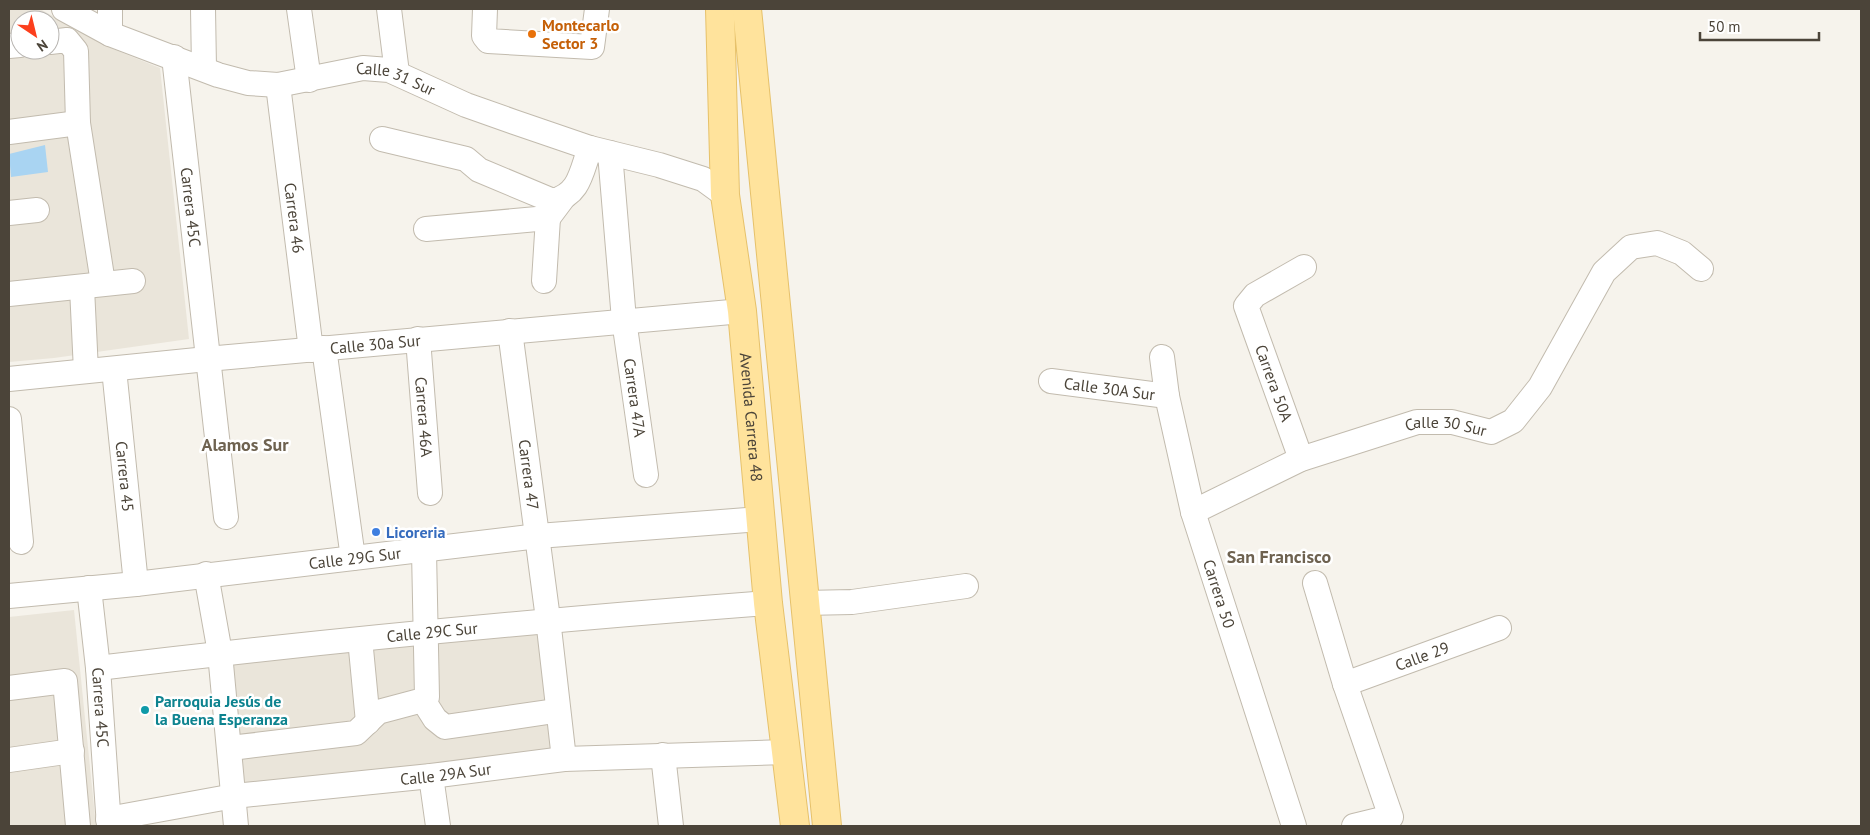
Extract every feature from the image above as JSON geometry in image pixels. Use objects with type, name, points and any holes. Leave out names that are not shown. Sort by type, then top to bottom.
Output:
[{"type":"main road","name":"Avenida Carrera 48","points":[[720,9],[725,195],[742,311],[768,603],[795,826]]},
{"type":"main road","points":[[747,9],[827,826]]},
{"type":"street","name":"Calle 31 Sur","points":[[64,9],[110,34],[248,83],[278,85],[372,68],[389,70],[466,105],[600,150],[703,180],[725,195]]},
{"type":"street","points":[[110,9],[110,34]]},
{"type":"street","points":[[203,9],[204,68]]},
{"type":"street","points":[[299,9],[309,80]]},
{"type":"street","points":[[390,9],[397,74]]},
{"type":"street","points":[[485,9],[484,36],[488,41],[592,47],[596,9]]},
{"type":"street","points":[[60,41],[67,40],[76,51],[78,123],[93,285],[86,371]]},
{"type":"street","name":"Carrera 45C","points":[[174,57],[226,518]]},
{"type":"street","name":"Carrera 46","points":[[278,85],[317,349],[353,558]]},
{"type":"street","points":[[9,132],[78,123]]},
{"type":"street","points":[[382,139],[466,159],[479,170],[552,201],[563,198]]},
{"type":"street","points":[[544,281],[548,218],[563,198],[575,189],[600,150]]},
{"type":"street","name":"Carrera 47A","points":[[600,150],[646,475]]},
{"type":"street","points":[[9,213],[37,210]]},
{"type":"street","points":[[426,229],[548,218]]},
{"type":"street","name":"Calle 30 Sur","points":[[1193,512],[1301,459],[1417,422],[1452,422],[1491,432],[1513,421],[1540,387],[1604,272],[1631,247],[1657,243],[1682,253],[1701,269]]},
{"type":"street","name":"Carrera 50A","points":[[1301,459],[1246,306],[1255,295],[1304,267]]},
{"type":"street","points":[[9,294],[133,281]]},
{"type":"street","name":"Calle 30a Sur","points":[[9,379],[418,339],[742,311]]},
{"type":"street","name":"Carrera 47","points":[[510,331],[538,536],[564,759]]},
{"type":"street","name":"Carrera 46A","points":[[418,339],[430,492]]},
{"type":"street","name":"Carrera 50","points":[[1162,357],[1168,396],[1193,512],[1294,826]]},
{"type":"street","name":"Carrera 45","points":[[114,369],[136,584]]},
{"type":"street","name":"Calle 30A Sur","points":[[1051,381],[1168,396]]},
{"type":"street","points":[[9,419],[21,542]]},
{"type":"street","name":"Calle 29G Sur","points":[[9,596],[136,584],[206,574],[424,551],[538,536],[760,519]]},
{"type":"street","points":[[239,747],[356,733],[384,710],[423,700],[427,697],[424,551]]},
{"type":"street","points":[[206,574],[220,653],[236,826]]},
{"type":"street","points":[[1315,583],[1345,684],[1391,817],[1354,826]]},
{"type":"street","points":[[804,603],[852,602],[966,586]]},
{"type":"street","name":"Carrera 45C","points":[[89,588],[98,668],[109,823]]},
{"type":"street","name":"Calle 29C Sur","points":[[98,668],[220,653],[548,619],[768,603]]},
{"type":"street","name":"Calle 29","points":[[1345,684],[1499,628]]},
{"type":"street","points":[[361,649],[368,722]]},
{"type":"street","points":[[9,688],[65,681],[78,826]]},
{"type":"street","points":[[423,700],[435,719],[445,727],[548,712]]},
{"type":"street","points":[[9,760],[72,751]]},
{"type":"street","name":"Calle 29A Sur","points":[[109,823],[234,796],[432,776],[564,759],[786,752]]},
{"type":"street","points":[[663,755],[671,826]]},
{"type":"street","points":[[432,776],[438,826]]},
{"type":"shaded area","points":[[9,9],[42,10],[10,10],[10,60],[60,60],[60,20],[113,49],[160,68],[189,339],[54,358],[9,362]]},
{"type":"shaded area","points":[[74,610],[96,826],[9,826],[9,617]]},
{"type":"shaded area","points":[[541,630],[552,751],[243,786],[231,663]]},
{"type":"water","points":[[45,145],[48,172],[11,177],[9,154]]},
{"type":"place","name":"Montecarlo Sector 3","points":[[532,34]]},
{"type":"place","name":"Licoreria","points":[[376,532]]},
{"type":"place","name":"Parroquia Jesús de la Buena Esperanza","points":[[145,710]]},
{"type":"district","name":"Alamos Sur","points":[[245,445]]},
{"type":"district","name":"San Francisco","points":[[1279,557]]}]
